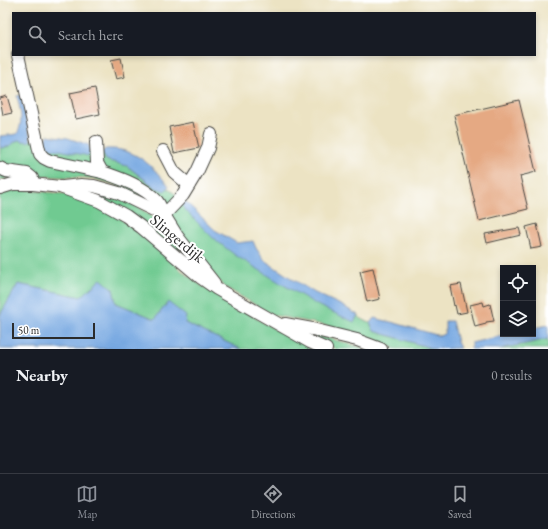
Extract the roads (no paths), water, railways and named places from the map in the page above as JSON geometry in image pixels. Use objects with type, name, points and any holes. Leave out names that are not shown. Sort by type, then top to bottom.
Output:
[{"type":"street","points":[[18,56],[40,154],[50,161],[102,172],[117,177],[144,190],[157,201],[164,215],[178,236],[212,279],[218,289]]},
{"type":"street","points":[[164,215],[183,195],[197,172],[208,148],[211,134]]},
{"type":"street","points":[[96,142],[97,163],[102,172]]},
{"type":"street","points":[[163,151],[174,172],[189,185]]},
{"type":"street","points":[[0,168],[6,171],[27,174],[32,178],[33,184]]},
{"type":"street","name":"Slingerdijk","points":[[0,188],[13,184],[33,184],[60,188],[99,201],[126,216],[141,227],[192,271],[218,289],[310,342],[326,349]]},
{"type":"street","points":[[60,188],[81,185],[94,186],[119,194],[164,215]]},
{"type":"street","points":[[274,321],[357,340],[381,349]]},
{"type":"water","points":[[21,95],[31,140],[28,142],[18,140],[8,147],[0,148],[0,136],[17,134],[19,129],[21,115],[17,96]]},
{"type":"water","points":[[48,135],[68,138],[89,145],[89,156],[49,148],[45,142]]},
{"type":"water","points":[[105,149],[116,149],[134,154],[156,171],[169,186],[165,191],[156,188],[127,166],[106,160],[102,152]]},
{"type":"water","points":[[185,201],[215,230],[237,243],[253,241],[264,260],[315,293],[358,315],[354,322],[319,306],[235,255],[213,238],[184,209],[182,204]]},
{"type":"water","points":[[101,279],[113,289],[116,303],[155,319],[168,302],[186,316],[185,323],[241,349],[0,349],[0,315],[18,284],[81,297]]},
{"type":"water","points":[[374,318],[440,336],[445,333],[445,321],[452,321],[460,348],[434,349],[374,331],[370,323]]},
{"type":"water","points":[[548,325],[548,339],[498,349],[471,349],[471,343],[500,336],[536,337],[536,327]]}]
